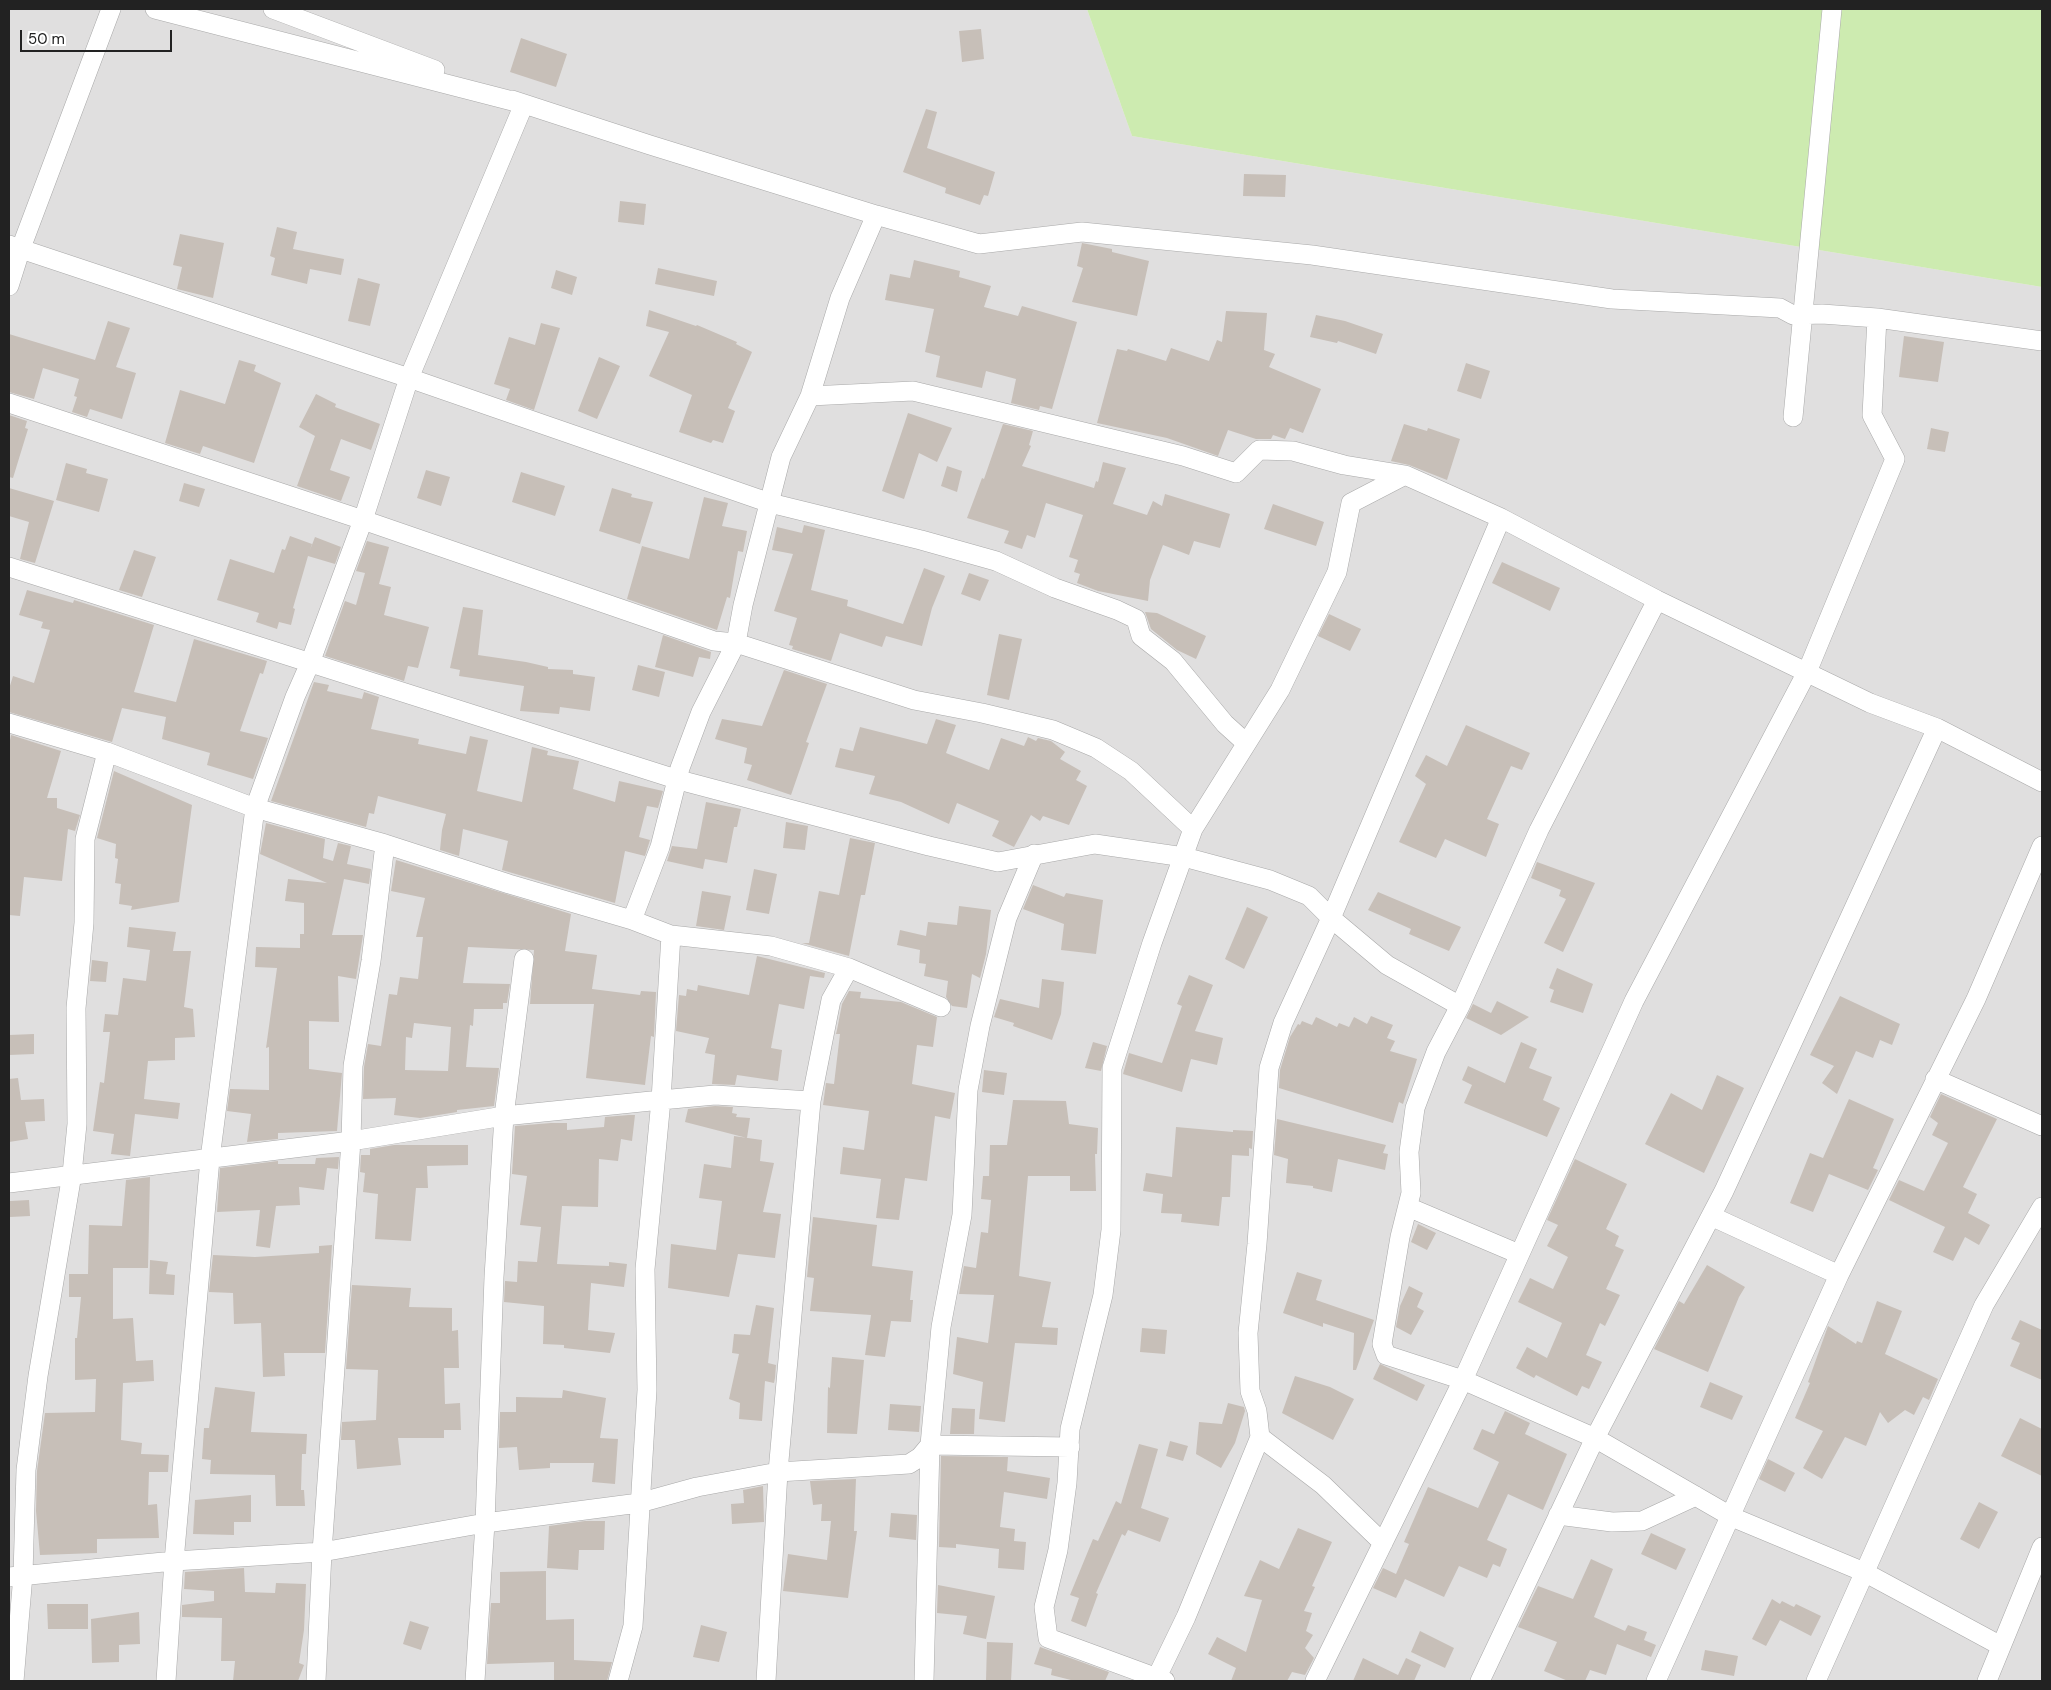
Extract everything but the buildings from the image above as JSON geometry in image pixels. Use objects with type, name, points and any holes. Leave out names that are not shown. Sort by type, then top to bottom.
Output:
[{"type":"street","points":[[9,286],[15,246],[111,9]]},
{"type":"street","points":[[155,9],[524,104],[876,215],[979,244],[1082,232],[1312,255],[1612,299],[1780,308],[1792,315],[1877,318],[2042,341]]},
{"type":"street","points":[[273,9],[524,104]]},
{"type":"street","points":[[1793,417],[1832,9]]},
{"type":"street","points":[[166,1681],[174,1561],[210,1158],[255,808],[295,696],[310,663],[363,520],[409,378],[524,104]]},
{"type":"street","points":[[632,920],[660,847],[679,780],[680,768],[701,712],[736,643],[743,605],[781,457],[810,396],[840,298],[876,215]]},
{"type":"street","points":[[15,246],[409,378],[770,503],[922,540],[996,561],[1055,588],[1136,618],[1141,636],[1174,661],[1225,724],[1246,743]]},
{"type":"street","points":[[1315,1681],[1463,1380],[1518,1254],[1634,1001],[1807,672],[1895,459],[1872,414],[1877,318]]},
{"type":"street","points":[[810,396],[913,392],[1183,456],[1236,473],[1260,450],[1293,451],[1344,465],[1405,475],[1501,518],[1657,600],[1870,703],[1937,728],[2042,782]]},
{"type":"street","points":[[9,402],[363,520],[714,641],[736,643],[914,700],[982,712],[1053,730],[1096,748],[1131,771],[1193,829]]},
{"type":"street","points":[[1405,475],[1351,503],[1337,572],[1280,690],[1193,829],[1152,943],[1112,1068],[1111,1230],[1103,1295],[1070,1428],[1070,1447],[1058,1550],[1044,1607],[1048,1638],[1159,1680],[1260,1437],[1257,1411],[1250,1391],[1248,1333],[1257,1244],[1270,1068],[1282,1023],[1331,918],[1501,518]]},
{"type":"street","points":[[9,567],[679,780],[876,832],[998,862],[1095,844],[1184,857],[1270,880],[1309,896],[1331,918],[1387,965],[1460,1006]]},
{"type":"street","points":[[1657,600],[1539,830],[1460,1006],[1436,1052],[1415,1108],[1409,1152],[1412,1193],[1400,1237],[1382,1344],[1386,1354],[1463,1380],[1595,1438],[1732,1517],[1864,1572],[2001,1646]]},
{"type":"street","points":[[9,723],[106,752],[255,808],[385,844],[509,884],[632,920],[671,936],[771,946],[849,968],[941,1007]]},
{"type":"street","points":[[1480,1681],[1595,1438],[1711,1216],[1757,1121],[1937,728]]},
{"type":"street","points":[[14,1681],[16,1576],[29,1452],[38,1376],[72,1174],[77,1124],[76,1008],[84,923],[85,840],[106,752]]},
{"type":"street","points":[[316,1681],[322,1552],[351,1141],[353,1066],[371,962],[385,844]]},
{"type":"street","points":[[1656,1681],[1732,1517],[1839,1275],[1976,999],[2042,846]]},
{"type":"street","points":[[924,1681],[930,1445],[941,1327],[962,1215],[968,1090],[980,1026],[1007,918],[1034,854]]},
{"type":"street","points":[[618,1681],[633,1626],[647,1390],[645,1269],[662,1100],[671,936]]},
{"type":"street","points":[[475,1681],[485,1523],[494,1277],[504,1116],[524,959]]},
{"type":"street","points":[[766,1681],[778,1472],[811,1101],[831,1000],[849,968]]},
{"type":"street","points":[[1935,1079],[2042,1126]]},
{"type":"street","points":[[9,1183],[351,1141],[504,1116],[715,1095],[811,1101]]},
{"type":"street","points":[[1408,1207],[1518,1254]]},
{"type":"street","points":[[1816,1681],[1984,1305],[2042,1207]]},
{"type":"street","points":[[1711,1216],[1839,1275]]},
{"type":"street","points":[[1260,1437],[1323,1485],[1383,1543]]},
{"type":"street","points":[[16,1576],[174,1561],[322,1552],[485,1523],[639,1503],[697,1487],[778,1472],[910,1464],[920,1458],[930,1445]]},
{"type":"street","points":[[930,1445],[1070,1447]]},
{"type":"street","points":[[1558,1515],[1612,1522],[1642,1521],[1696,1496]]},
{"type":"street","points":[[1987,1681],[2042,1547]]},
{"type":"shaded area","points":[[9,9],[1087,9],[1132,136],[2042,287],[2042,1681],[9,1681]]},
{"type":"green space","points":[[1087,9],[2042,9],[2042,287],[1132,136]]}]
